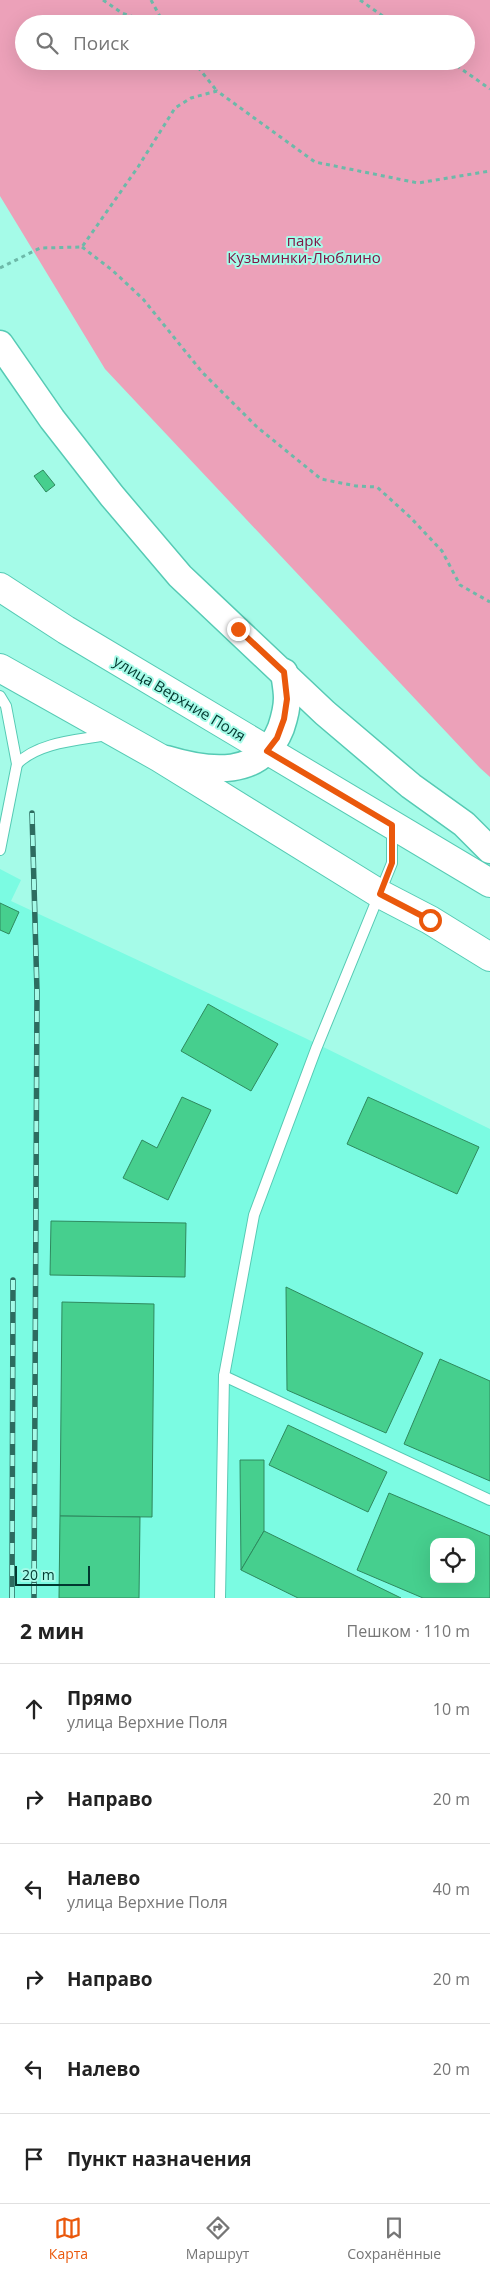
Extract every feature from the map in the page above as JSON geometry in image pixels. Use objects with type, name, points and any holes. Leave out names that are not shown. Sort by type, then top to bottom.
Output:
[{"type":"main road","name":"улица Верхние Поля","points":[[0,587],[66,630],[490,883]]},
{"type":"main road","points":[[0,668],[160,758],[380,894],[430,920],[490,957]]},
{"type":"street","points":[[0,344],[64,435],[112,496],[180,576],[284,672],[325,713],[411,786],[464,824],[490,850]]},
{"type":"street","points":[[160,758],[191,766],[228,769],[251,764],[267,751],[277,738],[284,719],[287,699],[284,672]]},
{"type":"lane","points":[[0,696],[6,706],[17,764],[0,850]]},
{"type":"lane","points":[[17,764],[22,758],[60,742],[111,735],[125,738]]},
{"type":"lane","points":[[220,1598],[224,1376],[254,1215],[316,1049],[392,863],[392,825]]},
{"type":"lane","points":[[224,1376],[490,1500]]},
{"type":"path","points":[[103,0],[128,15]]},
{"type":"path","points":[[151,0],[159,15]]},
{"type":"path","points":[[360,0],[381,15]]},
{"type":"path","points":[[200,70],[217,91],[315,162],[418,182],[490,171]]},
{"type":"path","points":[[463,70],[490,89]]},
{"type":"path","points":[[82,247],[138,167],[175,108],[191,98],[217,91]]},
{"type":"path","points":[[0,268],[40,248],[82,247],[112,270],[143,299],[202,372],[257,427],[321,479],[356,486],[376,486],[410,517],[442,551],[460,585],[490,602]]},
{"type":"shaded area","points":[[0,869],[21,880],[11,901],[305,1038],[490,1129],[490,1598],[0,1598]]},
{"type":"green space","name":"парк Кузьминки-Люблино","points":[[0,0],[490,0],[490,777],[480,768],[105,369],[0,196]]},
{"type":"building","points":[[43,470],[55,485],[46,492],[34,476]]},
{"type":"building","points":[[0,903],[19,912],[9,934],[0,930]]},
{"type":"building","points":[[208,1004],[278,1044],[251,1091],[181,1051]]},
{"type":"building","points":[[182,1097],[211,1110],[168,1200],[123,1178],[142,1140],[157,1148]]},
{"type":"building","points":[[368,1097],[479,1147],[457,1194],[347,1144]]},
{"type":"building","points":[[51,1221],[186,1223],[185,1277],[50,1275]]},
{"type":"building","points":[[286,1287],[423,1353],[386,1433],[287,1390]]},
{"type":"building","points":[[62,1302],[154,1304],[152,1517],[60,1516]]},
{"type":"building","points":[[440,1359],[490,1381],[490,1481],[404,1444]]},
{"type":"building","points":[[288,1425],[387,1472],[368,1512],[269,1465]]},
{"type":"building","points":[[240,1460],[264,1460],[264,1531],[241,1570]]},
{"type":"building","points":[[389,1493],[490,1536],[490,1598],[423,1598],[357,1570]]},
{"type":"building","points":[[60,1516],[140,1517],[139,1598],[59,1598]]},
{"type":"building","points":[[264,1531],[401,1598],[298,1598],[241,1570]]},
{"type":"railway","points":[[32,813],[37,992],[34,1598]]},
{"type":"railway","points":[[12,1598],[13,1280]]},
{"type":"route","points":[[238,629],[284,672],[287,699],[284,719],[277,738],[267,751],[392,825],[392,863],[380,894],[430,920]]}]
